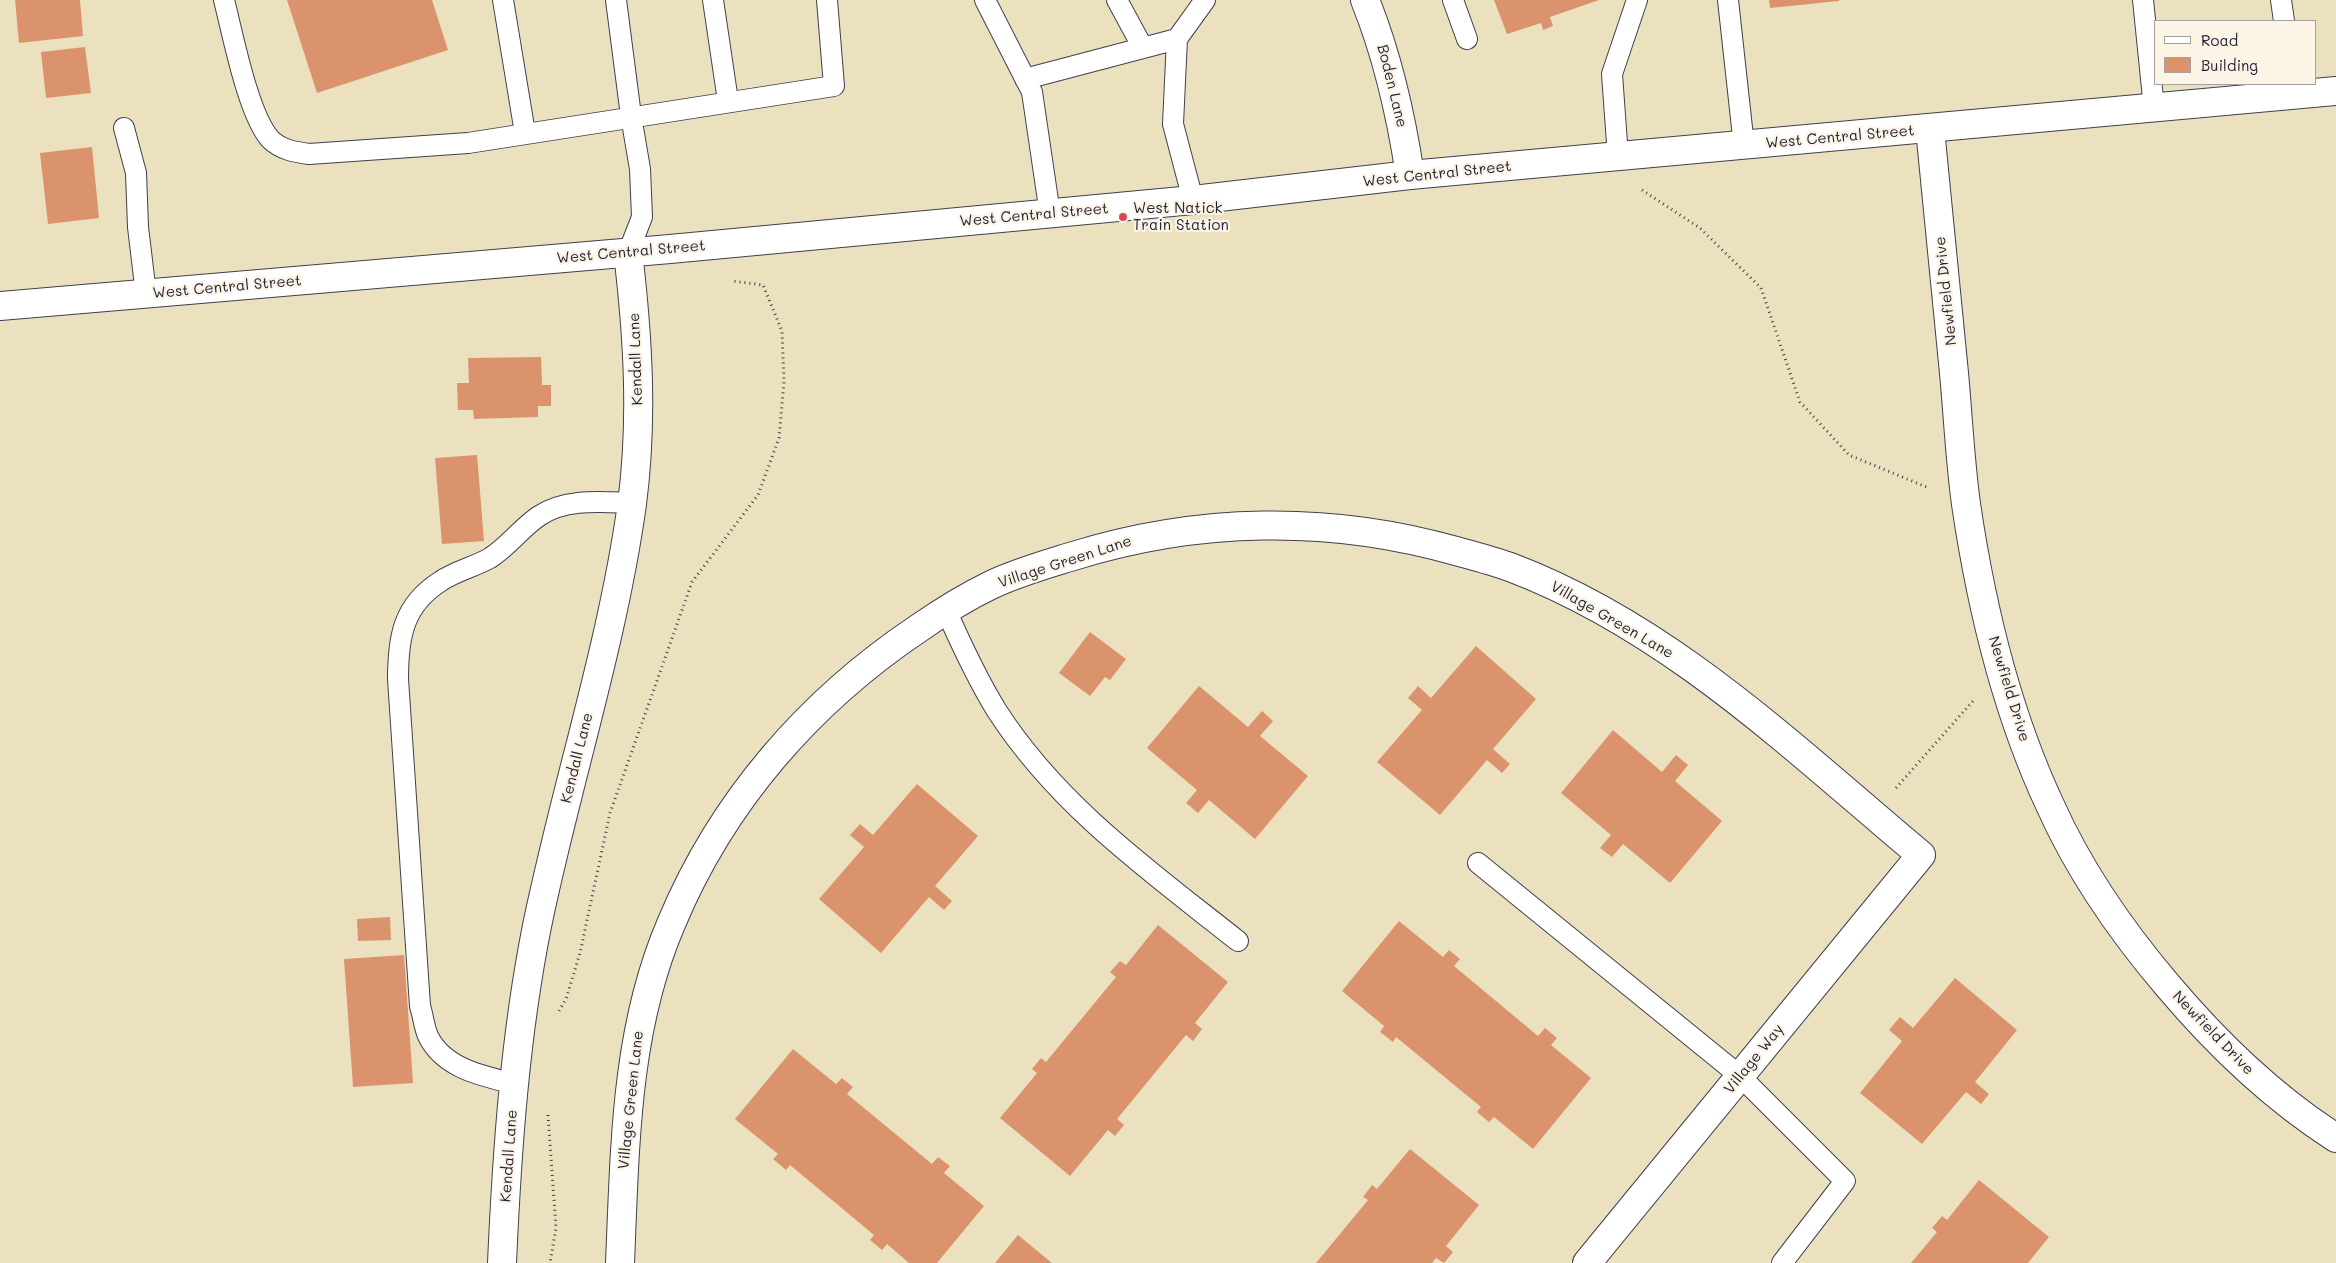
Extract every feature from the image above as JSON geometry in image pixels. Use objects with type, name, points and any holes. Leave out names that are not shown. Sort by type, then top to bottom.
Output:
[{"type":"street","name":"Boden Lane","points":[[1365,0],[1381,41],[1391,78],[1403,127],[1410,176]]},
{"type":"street","name":"West Central Street","points":[[0,306],[628,253],[1050,214],[1410,176],[2154,108],[2291,90],[2336,92]]},
{"type":"street","name":"Newfield Drive","points":[[1930,129],[1966,503],[2001,670],[2017,723],[2050,806],[2089,877],[2138,950],[2196,1020],[2261,1082],[2336,1138]]},
{"type":"street","name":"Kendall Lane","points":[[502,1263],[506,1171],[514,1084],[537,927],[610,624],[632,502],[639,393],[637,329],[628,253]]},
{"type":"street","name":"Village Green Lane","points":[[620,1263],[625,1141],[638,1027],[653,972],[670,924],[690,881],[744,793],[777,751],[815,710],[856,674],[946,610],[992,584],[1103,546],[1160,534],[1221,526],[1284,524],[1337,528],[1389,535],[1507,566],[1565,590],[1674,655],[1723,690],[1920,856]]},
{"type":"street","name":"Village Way","points":[[1587,1263],[1920,856]]},
{"type":"lane","points":[[224,0],[255,116],[271,139],[286,150],[309,154],[468,143],[631,116],[834,86],[826,0]]},
{"type":"lane","points":[[503,0],[525,133]]},
{"type":"lane","points":[[616,0],[640,169],[642,217],[628,253]]},
{"type":"lane","points":[[713,0],[728,101]]},
{"type":"lane","points":[[985,0],[1032,92],[1050,214]]},
{"type":"lane","points":[[1117,0],[1143,48]]},
{"type":"lane","points":[[1193,200],[1173,124],[1177,39],[1205,0]]},
{"type":"lane","points":[[1453,0],[1467,39]]},
{"type":"lane","points":[[1618,157],[1612,74],[1637,0]]},
{"type":"lane","points":[[1728,0],[1744,146]]},
{"type":"lane","points":[[2144,0],[2154,108]]},
{"type":"lane","points":[[2281,0],[2284,20]]},
{"type":"lane","points":[[1025,79],[1177,39]]},
{"type":"lane","points":[[124,128],[136,173],[138,227],[146,294]]},
{"type":"lane","points":[[514,1084],[477,1074],[448,1061],[428,1037],[420,1006],[398,679],[398,648],[405,621],[420,597],[442,580],[491,557],[540,516],[566,505],[596,502],[632,502]]},
{"type":"lane","points":[[946,610],[970,662],[997,712],[1070,801],[1117,844],[1238,941]]},
{"type":"lane","points":[[1478,862],[1740,1076],[1845,1181],[1782,1263]]},
{"type":"path","points":[[1640,189],[1700,228],[1760,288],[1800,402],[1849,455],[1966,503]]},
{"type":"path","points":[[556,1015],[566,999],[580,954],[610,813],[692,582],[758,496],[780,438],[784,382],[782,331],[763,285],[732,281]]},
{"type":"path","points":[[1872,815],[2001,670]]},
{"type":"path","points":[[548,1113],[556,1228],[550,1263]]},
{"type":"building","points":[[15,0],[80,0],[83,36],[19,43]]},
{"type":"building","points":[[287,0],[432,0],[448,50],[317,93]]},
{"type":"building","points":[[1494,0],[1599,0],[1550,17],[1553,26],[1543,30],[1541,23],[1507,34]]},
{"type":"building","points":[[1769,0],[1839,0],[1839,1],[1770,8]]},
{"type":"building","points":[[85,47],[91,93],[46,98],[41,52]]},
{"type":"building","points":[[92,147],[99,218],[48,224],[40,153]]},
{"type":"building","points":[[541,357],[542,385],[551,385],[551,406],[538,406],[538,417],[474,419],[473,410],[458,410],[457,383],[469,383],[468,358]]},
{"type":"building","points":[[477,455],[484,541],[442,544],[435,458]]},
{"type":"building","points":[[1090,632],[1126,659],[1110,680],[1105,677],[1090,696],[1059,673]]},
{"type":"building","points":[[1476,646],[1536,699],[1493,749],[1510,764],[1502,773],[1487,760],[1440,815],[1377,762],[1422,710],[1408,698],[1418,686],[1431,698]]},
{"type":"building","points":[[1199,686],[1248,727],[1262,711],[1273,721],[1260,736],[1308,776],[1255,839],[1209,800],[1198,813],[1186,803],[1197,790],[1147,748]]},
{"type":"building","points":[[1613,730],[1662,772],[1676,755],[1688,765],[1675,781],[1722,821],[1670,883],[1623,844],[1612,857],[1600,848],[1611,835],[1561,793]]},
{"type":"building","points":[[917,784],[978,836],[935,886],[952,901],[944,910],[929,897],[881,953],[819,899],[864,847],[850,835],[860,824],[873,835]]},
{"type":"building","points":[[390,917],[391,940],[358,941],[357,919]]},
{"type":"building","points":[[1399,921],[1443,957],[1449,950],[1460,959],[1454,966],[1538,1036],[1545,1028],[1557,1038],[1551,1045],[1591,1078],[1533,1149],[1494,1117],[1489,1122],[1477,1112],[1481,1107],[1396,1037],[1393,1042],[1380,1032],[1384,1026],[1342,991]]},
{"type":"building","points":[[1158,925],[1228,982],[1195,1023],[1202,1029],[1193,1041],[1186,1035],[1117,1119],[1124,1125],[1115,1136],[1108,1130],[1070,1176],[1000,1118],[1037,1073],[1032,1069],[1041,1058],[1046,1062],[1116,977],[1110,972],[1120,961],[1126,965]]},
{"type":"building","points":[[404,955],[413,1083],[353,1087],[344,959]]},
{"type":"building","points":[[1955,978],[2017,1030],[1975,1082],[1989,1094],[1981,1104],[1966,1092],[1922,1144],[1860,1093],[1902,1041],[1889,1030],[1900,1017],[1913,1028]]},
{"type":"building","points":[[793,1049],[836,1084],[842,1078],[853,1087],[847,1094],[932,1164],[938,1157],[950,1166],[944,1173],[984,1206],[937,1263],[909,1263],[887,1244],[882,1250],[870,1240],[874,1235],[790,1165],[786,1170],[773,1159],[778,1154],[735,1119]]},
{"type":"building","points":[[1410,1149],[1479,1205],[1446,1246],[1453,1252],[1444,1263],[1436,1258],[1432,1263],[1316,1263],[1368,1200],[1363,1197],[1372,1185],[1377,1189]]},
{"type":"building","points":[[1979,1180],[2049,1237],[2028,1263],[1911,1263],[1937,1232],[1932,1228],[1942,1216],[1947,1220]]},
{"type":"building","points":[[1018,1235],[1052,1263],[995,1263]]},
{"type":"place","name":"West Natick Train Station","points":[[1123,217]]}]
